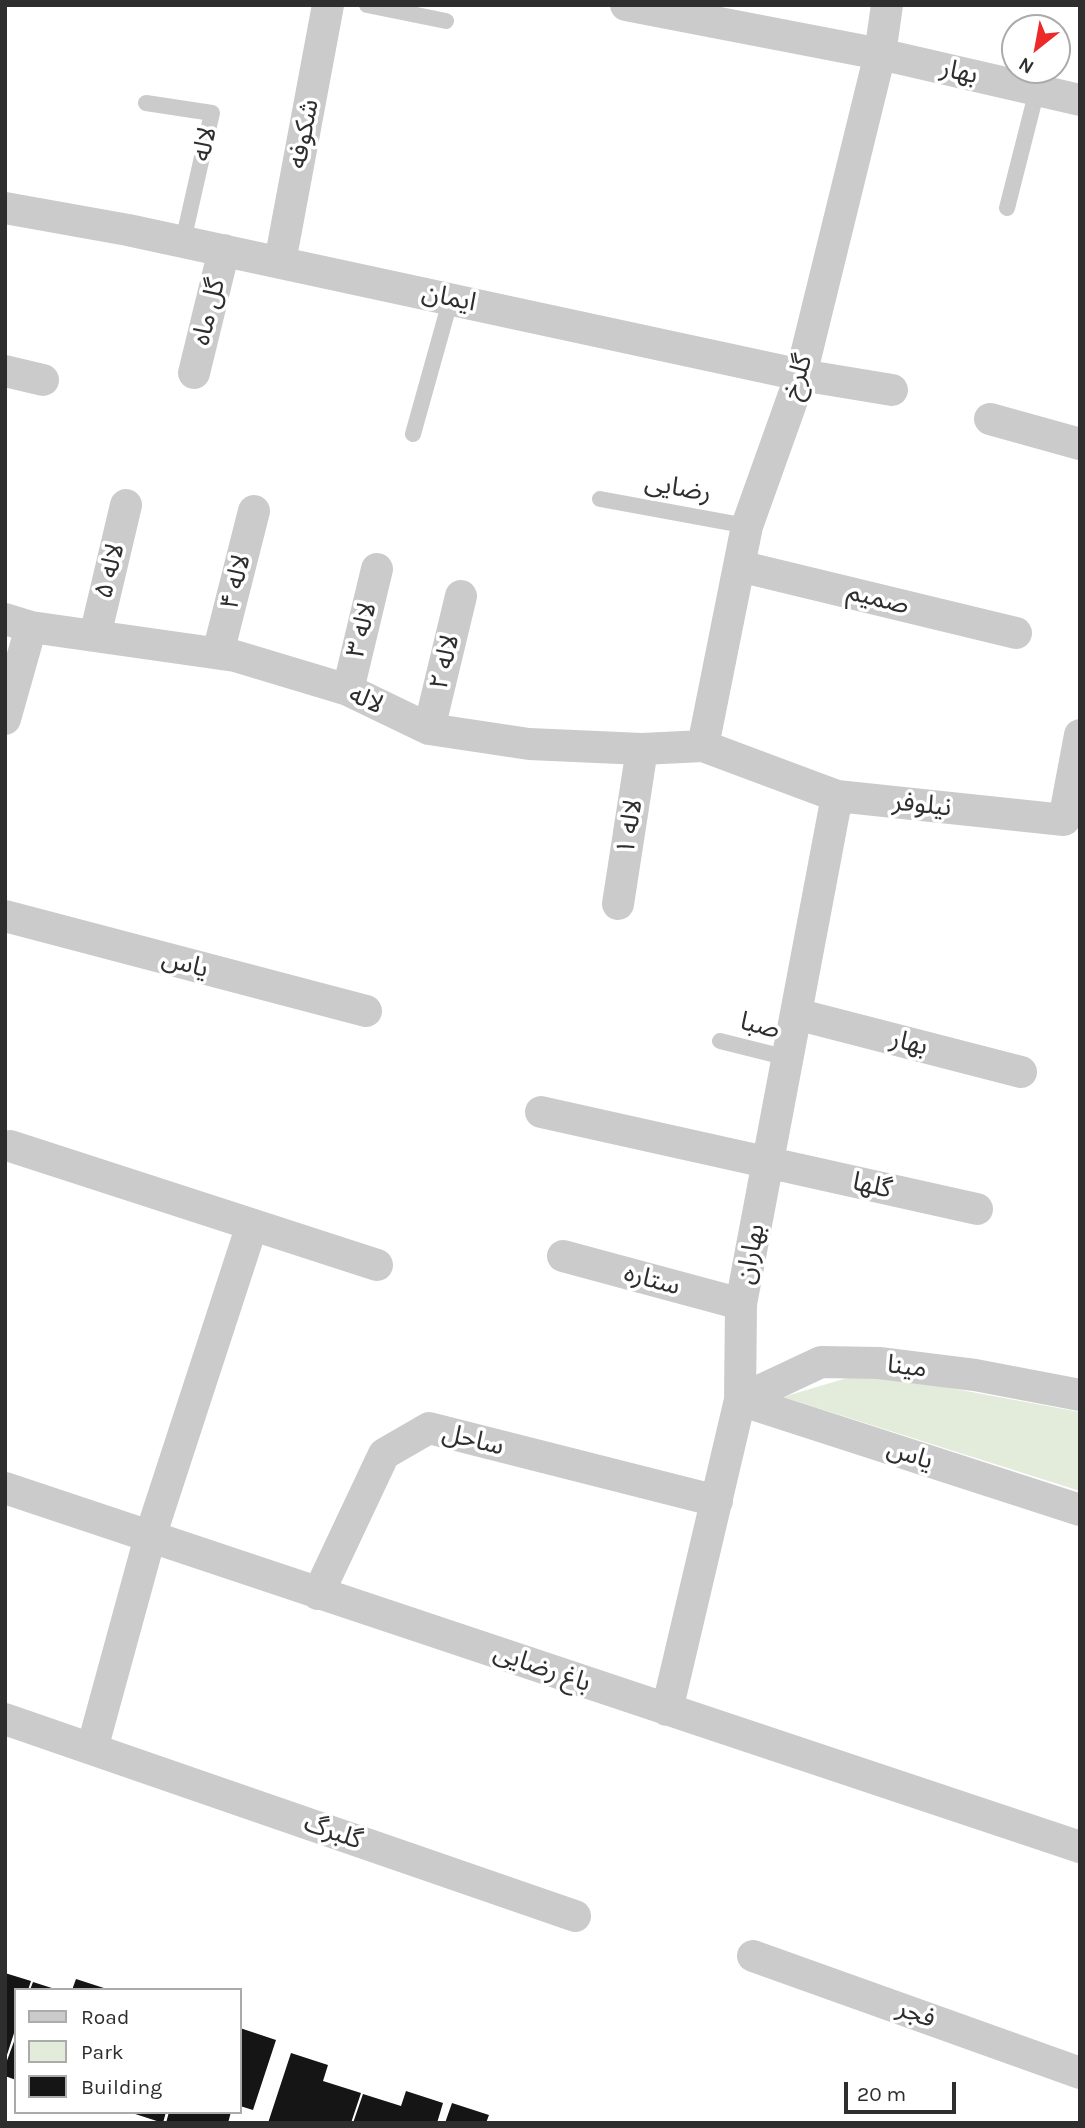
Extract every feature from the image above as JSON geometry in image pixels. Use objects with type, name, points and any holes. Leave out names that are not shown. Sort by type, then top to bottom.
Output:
[{"type":"street","name":"شکوفه","points":[[280,262],[328,5]]},
{"type":"street","name":"بهار","points":[[626,5],[880,54],[1080,100]]},
{"type":"street","name":"گلرخ","points":[[702,746],[747,526],[801,375],[880,54],[887,5]]},
{"type":"street","name":"ایمان","points":[[5,208],[183,241],[801,375],[892,390]]},
{"type":"street","name":"گل ماه","points":[[194,373],[224,250]]},
{"type":"street","points":[[5,371],[43,380]]},
{"type":"street","points":[[990,419],[1080,444]]},
{"type":"street","name":"لاله ۵","points":[[95,636],[126,505]]},
{"type":"street","name":"لاله ۴","points":[[218,653],[254,511]]},
{"type":"street","name":"صمیم","points":[[739,566],[1016,633]]},
{"type":"street","name":"لاله ۳","points":[[348,690],[377,569]]},
{"type":"street","name":"لاله ۲","points":[[429,729],[461,596]]},
{"type":"street","points":[[5,719],[18,623]]},
{"type":"street","name":"لاله","points":[[18,623],[235,656],[348,690],[429,729],[529,744],[642,749],[702,746]]},
{"type":"street","name":"نیلوفر","points":[[702,746],[837,796],[1064,820],[1080,735]]},
{"type":"street","name":"لاله ۱","points":[[618,904],[642,749]]},
{"type":"street","name":"بهاران","points":[[667,1710],[740,1400],[741,1304],[837,796]]},
{"type":"street","name":"یاس","points":[[5,916],[366,1011]]},
{"type":"street","name":"بهار","points":[[796,1014],[1021,1072]]},
{"type":"street","name":"گلها","points":[[541,1112],[977,1209]]},
{"type":"street","points":[[10,1146],[377,1265]]},
{"type":"street","points":[[92,1749],[150,1537],[252,1225]]},
{"type":"street","name":"ستاره","points":[[563,1256],[741,1304]]},
{"type":"street","name":"مینا","points":[[740,1400],[821,1362],[879,1363],[961,1373],[1080,1395]]},
{"type":"street","name":"یاس","points":[[740,1400],[1080,1510]]},
{"type":"street","name":"ساحل","points":[[318,1594],[383,1454],[429,1428],[717,1501]]},
{"type":"street","name":"باغ رضایی","points":[[5,1488],[1080,1847]]},
{"type":"street","name":"گلبرگ","points":[[5,1719],[575,1916]]},
{"type":"street","name":"فجر","points":[[753,1956],[1080,2073]]},
{"type":"lane","points":[[367,5],[446,21]]},
{"type":"lane","points":[[1007,208],[1037,90]]},
{"type":"lane","name":"لاله","points":[[146,103],[212,113],[183,241]]},
{"type":"lane","points":[[413,434],[451,298]]},
{"type":"lane","name":"رضایی","points":[[600,499],[747,526]]},
{"type":"lane","name":"صبا","points":[[720,1041],[788,1058]]},
{"type":"green space","points":[[847,1378],[901,1379],[1080,1412],[1080,1491],[783,1397]]},
{"type":"building","points":[[5,1973],[31,1981],[29,1988],[14,1988],[14,2033],[6,2058]]},
{"type":"building","points":[[76,1979],[104,1988],[73,1988]]},
{"type":"building","points":[[33,1982],[52,1988],[31,1988]]},
{"type":"building","points":[[242,2029],[276,2040],[253,2110],[242,2107]]},
{"type":"building","points":[[14,2041],[14,2079],[5,2076],[5,2066]]},
{"type":"building","points":[[291,2053],[328,2065],[323,2081],[361,2093],[351,2123],[268,2123]]},
{"type":"building","points":[[406,2091],[443,2103],[437,2123],[353,2123],[363,2094],[401,2106]]},
{"type":"building","points":[[452,2103],[489,2115],[486,2123],[445,2123]]},
{"type":"building","points":[[135,2114],[165,2114],[163,2123]]},
{"type":"building","points":[[168,2114],[230,2114],[228,2123],[166,2123]]}]
